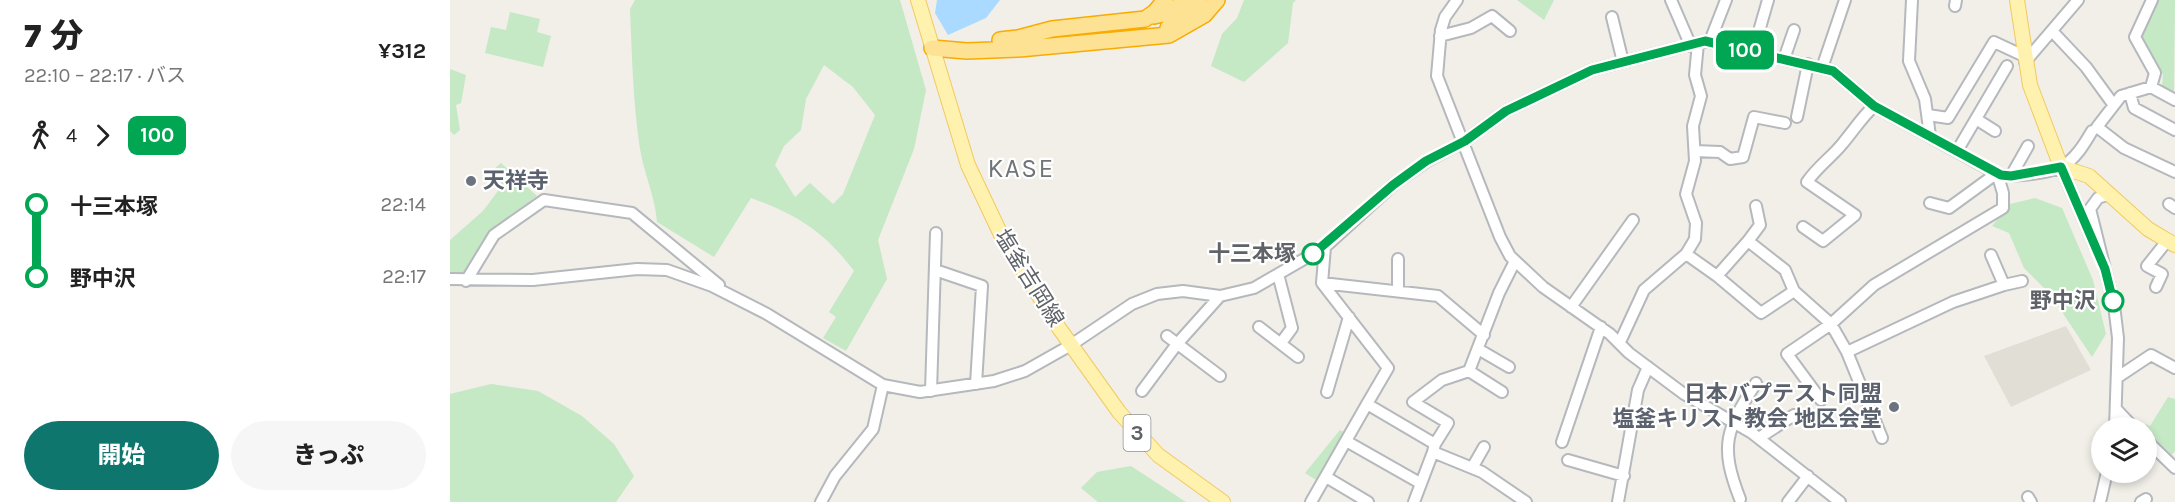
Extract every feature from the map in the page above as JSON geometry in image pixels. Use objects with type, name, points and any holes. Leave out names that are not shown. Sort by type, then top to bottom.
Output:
[{"type":"highway","points":[[1145,19],[1155,12],[1165,0]]},
{"type":"highway","points":[[932,48],[964,42],[1018,38],[1053,29],[1145,19],[1168,13],[1187,0]]},
{"type":"highway","points":[[1147,36],[1170,27],[1185,16],[1199,0]]},
{"type":"highway","points":[[932,48],[966,51],[1019,49],[1169,35],[1188,27],[1204,15],[1217,0]]},
{"type":"main road","name":"塩釜吉岡線","points":[[918,0],[968,165],[1002,237],[1071,345],[1119,412],[1144,441],[1171,466],[1223,502]]},
{"type":"main road","points":[[2017,0],[2024,59],[2042,120],[2061,167],[2089,176],[2171,243]]},
{"type":"street","points":[[1457,0],[1445,17],[1440,36],[1437,76],[1465,141],[1500,237],[1515,261],[1543,287],[1601,327],[1684,394],[1759,438],[1840,502]]},
{"type":"street","points":[[1620,342],[1644,290],[1686,254],[1695,239],[1696,223],[1686,194],[1695,151],[1693,126],[1701,96],[1695,68],[1694,43],[1671,0]]},
{"type":"street","points":[[1710,41],[1726,0]]},
{"type":"street","points":[[1753,52],[1768,0]]},
{"type":"street","points":[[1822,68],[1845,0]]},
{"type":"street","points":[[1912,0],[1909,62],[1923,93],[1930,136]]},
{"type":"street","points":[[1928,115],[1948,118],[1994,42],[2024,59],[2078,0]]},
{"type":"street","points":[[2151,87],[2155,73],[2135,37],[2152,0]]},
{"type":"street","points":[[1440,36],[1471,27],[1492,16],[1510,31]]},
{"type":"street","points":[[1612,17],[1623,62]]},
{"type":"street","points":[[1784,59],[1794,30]]},
{"type":"street","points":[[2052,31],[2086,67],[2113,104]]},
{"type":"street","points":[[450,279],[466,281],[533,280],[637,269],[667,270],[691,277],[736,298],[809,338],[883,385],[931,391],[976,384],[1025,371],[1071,345],[1132,304],[1156,294],[1183,291],[1220,296],[1254,288],[1324,247],[1393,185],[1426,161],[1465,141],[1506,111],[1592,70],[1694,43],[1710,41],[1808,64],[1842,76],[1874,106],[1997,173],[2011,176],[2061,167],[2078,152],[2092,131]]},
{"type":"street","points":[[1797,117],[1808,64]]},
{"type":"street","points":[[1957,151],[2007,66]]},
{"type":"street","points":[[2175,100],[2151,87],[2121,96],[2097,127],[2124,148],[2175,172]]},
{"type":"street","points":[[2130,93],[2134,108],[2175,130]]},
{"type":"street","points":[[1803,227],[1823,241],[1855,215],[1808,182],[1818,165],[1842,145],[1860,119],[1874,106]]},
{"type":"street","points":[[1695,151],[1720,152],[1730,159],[1743,157],[1754,117],[1785,123]]},
{"type":"street","points":[[1976,119],[1995,131]]},
{"type":"street","points":[[2011,176],[2028,146]]},
{"type":"street","points":[[2061,167],[2105,269]]},
{"type":"street","points":[[1930,203],[1949,208],[1997,173]]},
{"type":"street","points":[[1821,400],[1787,354],[1831,324],[1874,285],[2003,208],[2003,193],[1997,173]]},
{"type":"street","points":[[2109,194],[2098,198],[2090,209],[2114,305],[2118,377],[2116,417]]},
{"type":"street","points":[[466,281],[494,235],[544,200],[632,213],[736,298]]},
{"type":"street","points":[[1717,276],[1760,225],[1756,206]]},
{"type":"street","points":[[1571,307],[1633,220]]},
{"type":"street","points":[[931,391],[936,232]]},
{"type":"street","points":[[1748,241],[1785,270],[1794,291],[1831,324],[1847,352],[1882,438]]},
{"type":"street","points":[[2156,287],[2162,274],[2147,266],[2171,243]]},
{"type":"street","points":[[1311,502],[1388,368],[1322,282],[1324,247]]},
{"type":"street","points":[[1686,254],[1717,276],[1761,313],[1794,291]]},
{"type":"street","points":[[1991,255],[2004,285]]},
{"type":"street","points":[[1398,259],[1398,291]]},
{"type":"street","points":[[1414,502],[1434,448],[1448,423],[1413,402],[1442,380],[1469,371],[1499,293],[1515,261]]},
{"type":"street","points":[[935,270],[982,286],[976,384]]},
{"type":"street","points":[[1278,274],[1292,328],[1281,343]]},
{"type":"street","points":[[1847,352],[1953,302],[2022,281]]},
{"type":"street","points":[[1322,282],[1438,296],[1484,335]]},
{"type":"street","points":[[1142,391],[1177,344],[1220,296]]},
{"type":"street","points":[[1327,392],[1327,377],[1348,317]]},
{"type":"street","points":[[1259,327],[1298,357]]},
{"type":"street","points":[[1562,442],[1601,327]]},
{"type":"street","points":[[1167,336],[1220,376]]},
{"type":"street","points":[[1478,350],[1509,367]]},
{"type":"street","points":[[2118,377],[2151,355],[2175,368]]},
{"type":"street","points":[[1618,502],[1638,390],[1648,367]]},
{"type":"street","points":[[1469,371],[1503,392]]},
{"type":"street","points":[[1740,499],[1730,474],[1728,448],[1732,421],[1756,383]]},
{"type":"street","points":[[821,502],[835,476],[873,429],[883,385]]},
{"type":"street","points":[[1367,405],[1434,448],[1472,468],[1526,502]]},
{"type":"street","points":[[2117,410],[2124,417]]},
{"type":"street","points":[[1759,438],[1794,415]]},
{"type":"street","points":[[1346,441],[1420,483]]},
{"type":"street","points":[[1472,468],[1484,447]]},
{"type":"street","points":[[2157,451],[2175,468]]},
{"type":"street","points":[[1568,460],[1624,476]]},
{"type":"street","points":[[1788,502],[1808,476]]},
{"type":"street","points":[[1326,477],[1368,502]]},
{"type":"street","points":[[2100,502],[2104,483]]},
{"type":"shaded area","points":[[2066,326],[2091,370],[2011,407],[1984,356]]},
{"type":"green space","points":[[635,0],[900,0],[926,90],[914,149],[878,240],[887,279],[846,351],[823,338],[836,317],[829,312],[854,271],[832,245],[808,226],[782,211],[751,198],[714,257],[657,222],[638,132],[630,9]],"holes":[[[824,65],[853,87],[875,115],[843,194],[833,204],[810,183],[795,197],[775,165],[784,146],[801,130],[806,99]]]},
{"type":"green space","points":[[1244,0],[1296,0],[1293,3],[1288,43],[1244,82],[1211,66],[1222,34],[1237,18]]},
{"type":"green space","points":[[1517,0],[1554,0],[1544,20]]},
{"type":"green space","points":[[2159,0],[2175,0],[2174,92],[2162,86],[2163,75],[2140,37]]},
{"type":"green space","points":[[510,12],[540,19],[537,32],[551,36],[543,67],[485,53],[491,27],[506,30]]},
{"type":"green space","points":[[450,69],[466,75],[461,103],[456,105],[460,130],[454,135],[450,131]]},
{"type":"green space","points":[[501,163],[537,196],[495,228],[465,276],[450,274],[450,240],[483,211],[498,191],[486,176]]},
{"type":"green space","points":[[2035,198],[2062,208],[2093,280],[2106,334],[2092,357],[2050,294],[2024,268],[2009,233],[1992,226],[2010,204]]},
{"type":"green space","points":[[491,384],[538,391],[582,416],[614,444],[634,476],[616,502],[450,502],[450,394]]},
{"type":"green space","points":[[2168,397],[2175,399],[2175,451],[2170,457],[2157,445],[2156,417]]},
{"type":"green space","points":[[1340,430],[1344,432],[1316,480],[1305,473]]},
{"type":"green space","points":[[1131,466],[1186,502],[1098,502],[1081,488],[1097,472]]},
{"type":"water","points":[[937,0],[1000,0],[986,18],[948,35],[935,13]]},
{"type":"bus line","name":"100","points":[[1313,254],[1324,247],[1393,185],[1426,161],[1465,141],[1506,111],[1592,70],[1688,44],[1710,41],[1833,71],[1842,76],[1874,106],[2001,175],[2011,176],[2061,167],[2105,269],[2113,301]]},
{"type":"place","name":"天祥寺","points":[[471,181]]},
{"type":"place","name":"十三本塚","points":[[1313,254]]},
{"type":"place","name":"野中沢","points":[[2113,301]]},
{"type":"place","name":"日本バプテスト同盟 塩釜キリスト教会 地区会堂","points":[[1894,407]]},
{"type":"district","name":"KASE","points":[[1021,168]]}]
